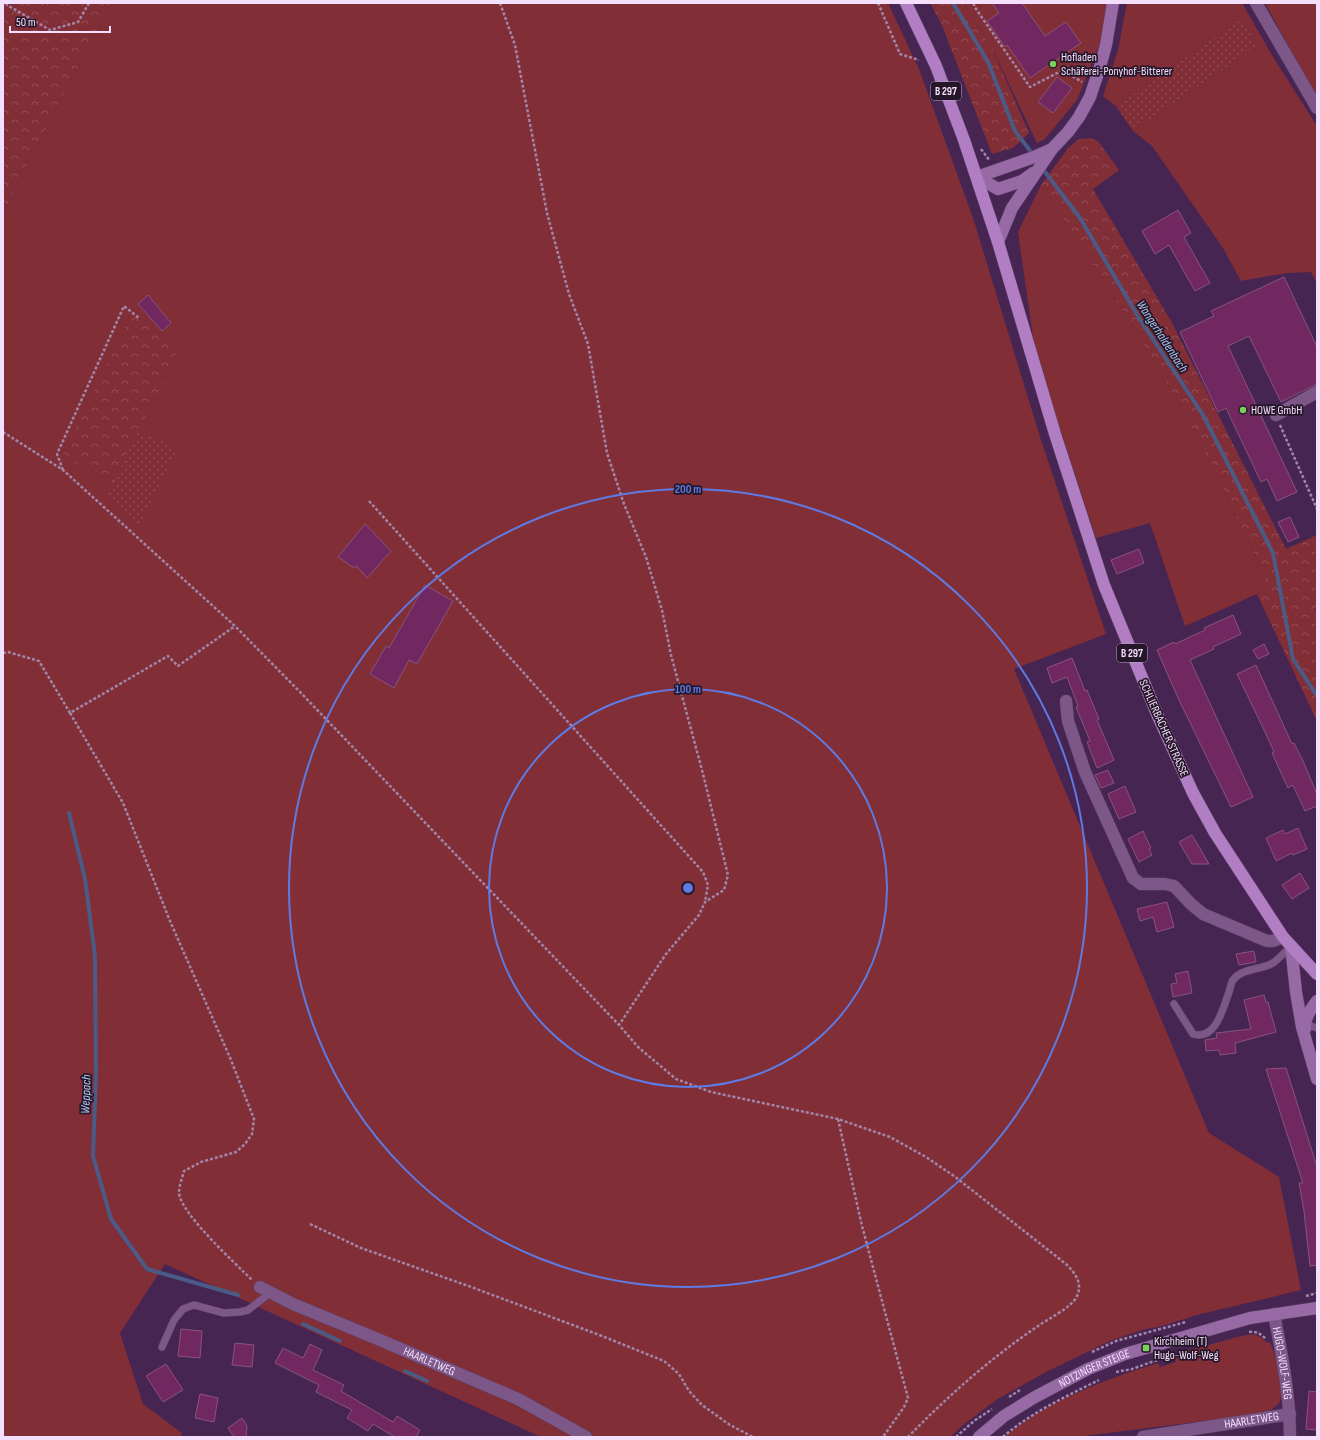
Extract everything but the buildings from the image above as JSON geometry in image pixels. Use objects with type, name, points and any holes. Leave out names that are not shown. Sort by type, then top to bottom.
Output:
[{"type":"main road","name":"B 297","points":[[906,3],[936,66],[977,177],[998,242]]},
{"type":"main road","points":[[998,242],[1023,185],[1039,170],[1052,149],[1068,132],[1079,117],[1093,88],[1106,45],[1113,3]]},
{"type":"main road","points":[[977,177],[1013,165],[1052,149]]},
{"type":"main road","points":[[977,177],[998,189],[1023,185]]},
{"type":"main road","name":"SCHLIERBACHER STRASSE","points":[[998,242],[1055,434],[1104,585],[1157,714],[1193,793],[1215,833],[1283,937],[1317,974]]},
{"type":"main road","points":[[1291,946],[1302,1027],[1310,1051]]},
{"type":"main road","points":[[1317,1001],[1309,1012],[1305,1024],[1317,1079]]},
{"type":"main road","name":"NOTZINGER STEIGE","points":[[979,1437],[1004,1416],[1035,1396],[1088,1369],[1125,1354],[1250,1318],[1317,1308]]},
{"type":"street","points":[[1256,3],[1317,108]]},
{"type":"street","points":[[1276,415],[1317,392]]},
{"type":"street","points":[[1066,701],[1068,721],[1085,772],[1133,878],[1141,884],[1165,884],[1174,886],[1203,914],[1267,941],[1272,941],[1283,937]]},
{"type":"street","name":"HAARLETWEG","points":[[265,1290],[292,1304],[518,1399],[586,1437]]},
{"type":"street","name":"HUGO-WOLF-WEG","points":[[1274,1314],[1288,1390],[1290,1437]]},
{"type":"street","name":"HAARLETWEG","points":[[1143,1437],[1290,1414]]},
{"type":"lane","points":[[1174,1004],[1193,1034],[1199,1036],[1206,1034],[1214,1028],[1224,1007],[1233,980],[1243,972],[1273,963],[1291,946]]},
{"type":"lane","points":[[1305,1024],[1317,1028]]},
{"type":"lane","points":[[162,1347],[174,1320],[183,1309],[194,1305],[224,1313],[240,1312],[248,1310],[265,1290]]},
{"type":"path","points":[[6,3],[50,30],[78,22],[89,3]]},
{"type":"path","points":[[500,3],[515,45],[547,213],[570,294],[588,344],[607,452],[624,504],[646,557],[662,610],[671,655],[702,770],[728,876],[724,890],[705,902]]},
{"type":"path","points":[[878,3],[900,54],[936,66]]},
{"type":"path","points":[[974,3],[974,6],[1030,87],[1063,70],[1093,88]]},
{"type":"path","points":[[63,470],[57,454],[124,306],[139,318]]},
{"type":"path","points":[[1276,415],[1317,509]]},
{"type":"path","points":[[3,432],[63,470],[234,626],[300,692],[638,1047],[676,1079],[711,1092],[838,1119],[890,1137],[926,1157],[954,1176],[1066,1264],[1076,1274],[1079,1287],[1076,1297],[1067,1307],[1015,1341],[968,1378],[908,1437]]},
{"type":"path","points":[[369,501],[704,872],[708,885],[705,902],[699,914],[666,954],[619,1026]]},
{"type":"path","points":[[70,713],[168,656],[178,666],[234,626]]},
{"type":"path","points":[[3,653],[8,652],[39,661],[123,803],[170,921],[231,1060],[254,1118],[252,1134],[245,1144],[236,1152],[201,1162],[184,1171],[179,1193],[186,1208],[203,1230],[265,1290]]},
{"type":"path","points":[[838,1119],[862,1226],[908,1398],[904,1407],[883,1437]]},
{"type":"path","points":[[310,1224],[360,1248],[488,1293],[664,1361],[679,1374],[689,1390],[702,1406],[730,1425],[753,1437]]},
{"type":"path","points":[[1247,1332],[1255,1332],[1267,1340],[1279,1339]]},
{"type":"path","points":[[1116,1372],[1132,1369],[1178,1352]]},
{"type":"path","points":[[1003,1437],[1063,1398],[1101,1378]]},
{"type":"green space","points":[[3,3],[111,3],[3,213]]},
{"type":"green space","points":[[111,3],[888,3],[919,69],[973,218],[1041,440],[1106,634],[1014,669],[1209,1133],[1279,1177],[1301,1290],[1197,1315],[1162,1326],[1142,1330],[1110,1341],[1044,1373],[996,1400],[963,1425],[950,1437],[541,1437],[165,1264],[120,1333],[143,1404],[182,1433],[181,1437],[3,1437],[3,213]]},
{"type":"green space","points":[[930,3],[963,3],[992,48],[1029,133],[1013,148],[992,154],[941,23]]},
{"type":"green space","points":[[963,3],[1107,3],[1101,41],[1077,100],[1045,139],[1037,143],[992,48]]},
{"type":"green space","points":[[1127,3],[1242,3],[1273,57],[1317,126],[1317,283],[1311,272],[1287,273],[1241,281],[1223,248],[1152,146],[1133,131],[1258,45],[1241,19],[1116,106],[1103,96],[1118,50]]},
{"type":"green space","points":[[1265,3],[1317,3],[1317,98]]},
{"type":"green space","points":[[1241,19],[1258,45],[1133,131],[1116,106]]},
{"type":"green space","points":[[1090,138],[1098,141],[1119,170],[1093,189],[1171,321],[1286,549],[1317,535],[1317,604],[1315,610],[1317,615],[1317,721],[1257,594],[1266,577],[1185,413],[1127,317],[1041,185],[1069,147],[1079,139]]},
{"type":"green space","points":[[1041,185],[1127,317],[1185,413],[1266,577],[1257,594],[1185,626],[1150,523],[1096,538],[1048,392],[1033,337],[1018,232]]},
{"type":"green space","points":[[136,305],[160,332],[181,344],[111,490],[63,453]]},
{"type":"green space","points":[[138,432],[178,448],[139,527],[107,498]]},
{"type":"green space","points":[[1254,1334],[1262,1338],[1267,1343],[1270,1342],[1281,1381],[1282,1390],[1279,1403],[1268,1411],[1260,1414],[1075,1437],[1004,1437],[1039,1412],[1097,1384],[1158,1363],[1160,1367],[1176,1362],[1175,1358],[1179,1353],[1241,1336]]},
{"type":"waterway","name":"Wangerhaldenbach","points":[[953,3],[988,62],[1015,131],[1034,156]]},
{"type":"waterway","name":"Wangerhaldenbach","points":[[1042,168],[1080,218],[1139,318],[1203,415],[1273,553],[1293,659],[1317,696]]},
{"type":"waterway","name":"Weppach","points":[[69,813],[85,879],[95,956],[96,1073],[93,1156],[111,1219],[147,1269],[238,1295]]},
{"type":"waterway","name":"Weppach","points":[[303,1324],[340,1341]]},
{"type":"waterway","name":"Weppach","points":[[405,1371],[427,1381]]},
{"type":"place","name":"Hofladen Schäferei-Ponyhof-Bitterer","points":[[1053,64]]},
{"type":"place","name":"HOWE GmbH","points":[[1243,410]]},
{"type":"place","name":"Kirchheim (T) Hugo-Wolf-Weg","points":[[1146,1348]]}]
